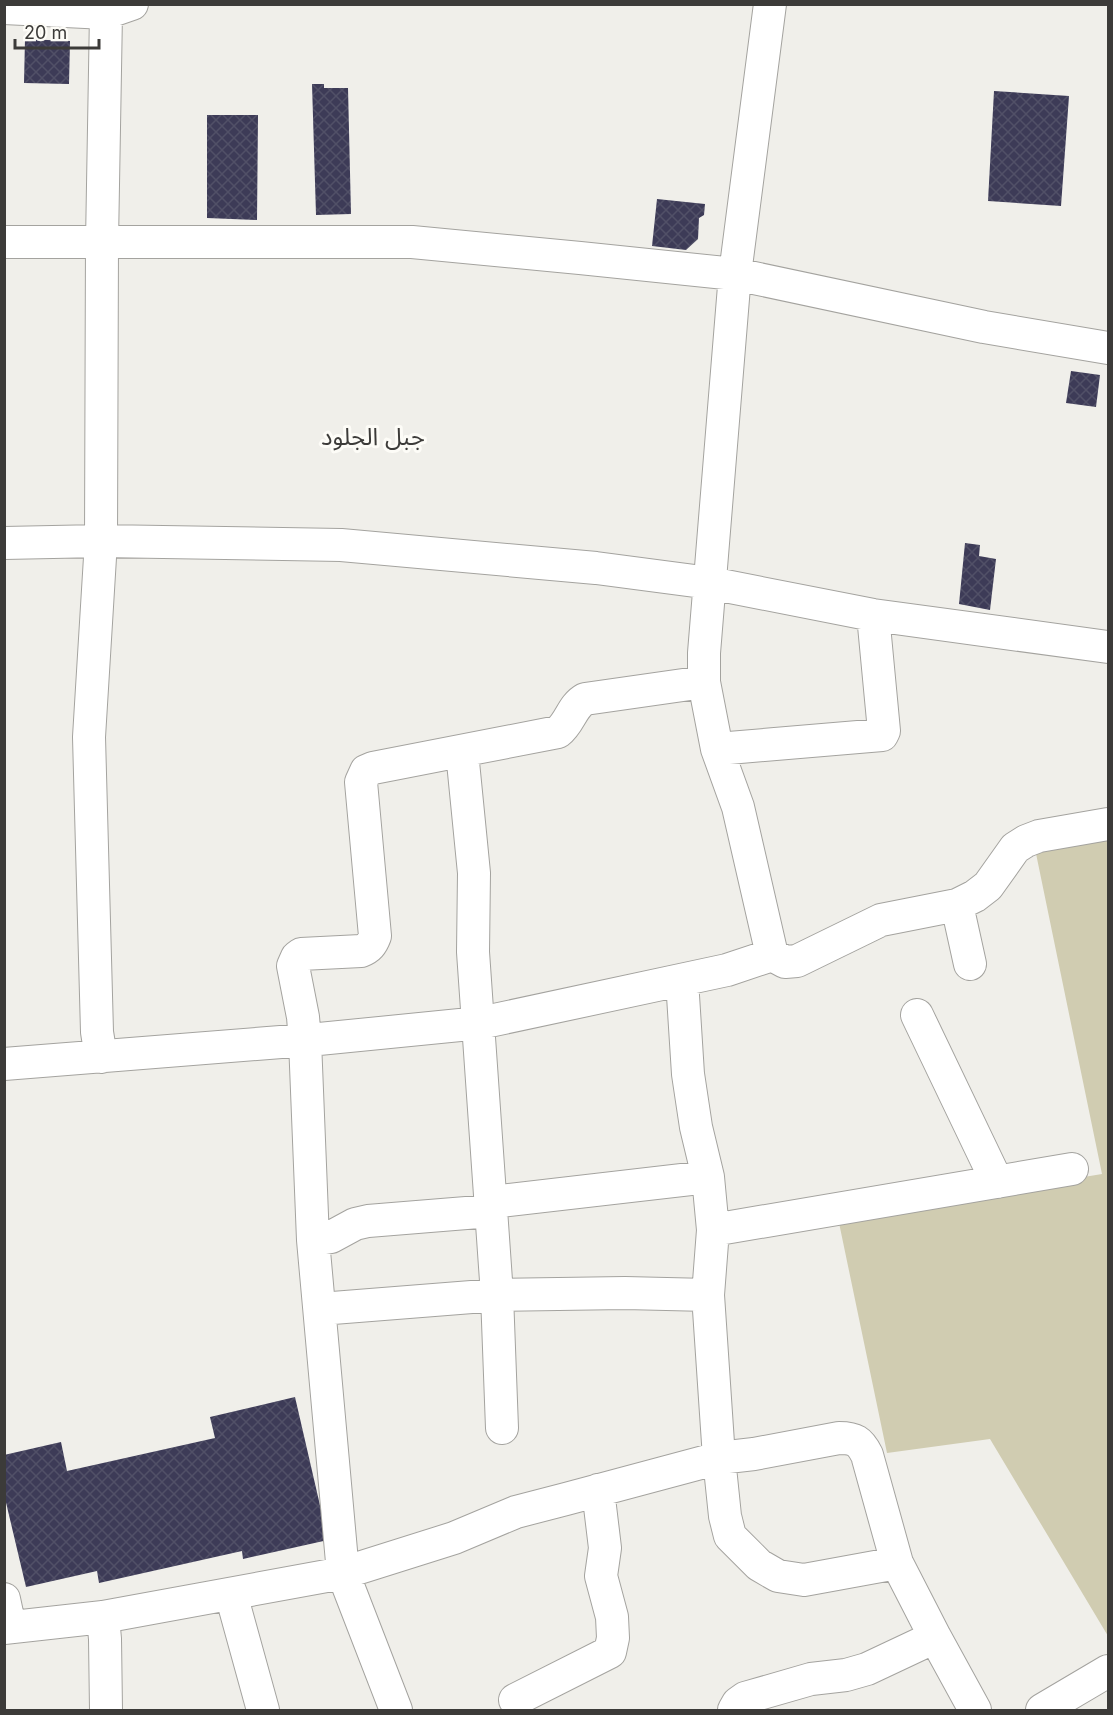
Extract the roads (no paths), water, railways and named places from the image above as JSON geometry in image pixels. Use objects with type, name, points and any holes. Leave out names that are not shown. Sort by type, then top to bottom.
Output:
[{"type":"street","points":[[770,4],[735,274],[704,653],[704,682],[717,749],[738,807],[772,955]]},
{"type":"street","points":[[4,9],[119,9],[102,242],[101,541],[89,737],[97,1032],[100,1057]]},
{"type":"street","points":[[4,243],[412,242],[735,274],[984,327],[1108,348]]},
{"type":"street","points":[[4,543],[101,541],[341,545],[596,567],[710,583],[873,615],[1108,647]]},
{"type":"street","points":[[717,749],[882,735],[884,731],[873,615]]},
{"type":"street","points":[[396,1710],[343,1573],[313,1240],[305,1041],[303,1017],[293,966],[301,954],[361,951],[373,943],[375,936],[361,782],[363,775],[373,768],[558,732],[564,728],[579,702],[585,699],[704,682]]},
{"type":"street","points":[[462,752],[474,873],[473,952],[480,1023],[497,1295],[502,1428]]},
{"type":"street","points":[[4,1064],[305,1041],[480,1023],[727,970],[772,955],[785,962],[797,961],[881,920],[957,905],[975,896],[988,886],[1015,849],[1026,841],[1039,836],[1108,824]]},
{"type":"street","points":[[957,905],[970,964]]},
{"type":"street","points":[[682,980],[687,1074],[708,1177],[713,1230],[708,1295],[719,1458],[725,1516],[730,1536],[759,1565],[778,1576],[804,1580],[897,1563]]},
{"type":"street","points":[[917,1015],[997,1182]]},
{"type":"street","points":[[713,1230],[1072,1169]]},
{"type":"street","points":[[313,1240],[332,1238],[355,1224],[368,1221],[491,1207],[708,1177]]},
{"type":"street","points":[[320,1310],[497,1295],[625,1293],[708,1295]]},
{"type":"street","points":[[6,1618],[103,1617],[343,1573],[454,1538],[516,1512],[598,1490],[719,1458],[754,1454],[839,1438],[852,1438],[860,1443],[867,1455],[897,1563],[975,1710]]},
{"type":"street","points":[[515,1700],[610,1652],[613,1638],[612,1617],[601,1576],[605,1548],[598,1490]]},
{"type":"street","points":[[231,1594],[263,1710]]},
{"type":"street","points":[[103,1617],[106,1710]]},
{"type":"street","points":[[735,1710],[738,1703],[745,1698],[811,1679],[846,1676],[867,1669],[935,1638]]},
{"type":"street","points":[[1042,1710],[1108,1671]]},
{"type":"district","name":"جبل الجلود","points":[[373,437]]}]
